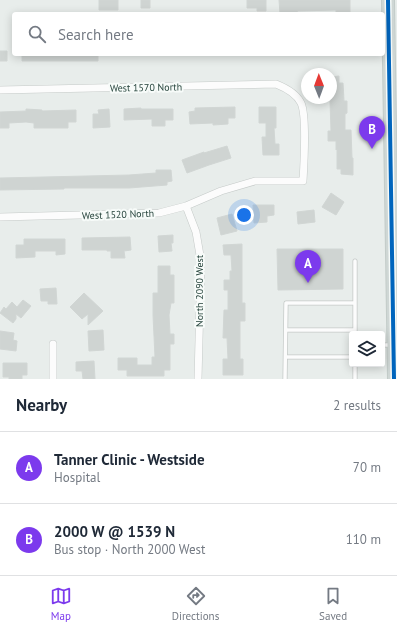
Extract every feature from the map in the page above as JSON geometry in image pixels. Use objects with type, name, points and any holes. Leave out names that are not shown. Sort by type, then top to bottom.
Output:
[{"type":"main road","points":[[388,0],[394,202],[387,345],[394,379]]},
{"type":"street","name":"West 1570 North","points":[[0,90],[276,84],[291,91],[301,102],[304,119],[303,181]]},
{"type":"street","name":"West 1520 North","points":[[0,217],[159,213],[186,206],[221,192],[255,181],[303,181]]},
{"type":"street","name":"North 2090 West","points":[[186,206],[196,232],[201,261],[198,379]]},
{"type":"street","points":[[53,344],[53,379]]},
{"type":"lane","points":[[354,261],[355,331]]},
{"type":"lane","points":[[286,379],[286,303],[355,303]]},
{"type":"lane","points":[[286,330],[349,332]]},
{"type":"lane","points":[[286,357],[349,357]]},
{"type":"lane","points":[[355,367],[355,379]]},
{"type":"building","points":[[99,0],[118,0],[118,10],[99,10]]},
{"type":"building","points":[[141,0],[150,0],[150,8],[141,8]]},
{"type":"building","points":[[247,0],[266,0],[266,11],[257,11],[257,8],[247,8]]},
{"type":"building","points":[[279,0],[350,0],[350,12],[336,12],[336,10],[280,12]]},
{"type":"building","points":[[0,51],[7,51],[7,61],[0,61]]},
{"type":"building","points":[[22,56],[98,56],[98,61],[22,61]]},
{"type":"building","points":[[337,76],[339,76],[339,83],[343,83],[344,101],[347,101],[345,130],[351,130],[353,175],[341,174],[341,169],[337,169],[336,141],[328,141],[328,131],[331,131],[330,104],[337,104]]},
{"type":"building","points":[[235,107],[235,118],[228,118],[228,124],[190,124],[189,112],[195,111],[195,108]]},
{"type":"building","points":[[259,107],[276,107],[276,128],[274,128],[275,144],[279,144],[279,155],[263,155],[262,137],[266,137],[266,123],[259,123]]},
{"type":"building","points":[[26,109],[42,111],[76,110],[76,122],[68,122],[68,128],[34,128],[34,123],[26,122],[9,123],[9,128],[0,128],[0,112],[26,111]]},
{"type":"building","points":[[109,109],[110,127],[93,128],[93,114],[99,114],[98,110]]},
{"type":"building","points":[[124,109],[173,109],[173,120],[165,120],[165,126],[152,126],[152,119],[124,120]]},
{"type":"building","points":[[227,146],[231,158],[187,173],[182,160]]},
{"type":"building","points":[[156,170],[171,170],[172,181],[167,182],[167,185],[129,188],[0,190],[0,178],[129,175],[156,173]]},
{"type":"building","points":[[331,193],[344,202],[336,215],[322,207]]},
{"type":"building","points":[[253,205],[274,205],[274,215],[267,216],[267,222],[254,223]]},
{"type":"building","points":[[314,210],[315,222],[298,224],[297,212]]},
{"type":"building","points":[[232,214],[237,231],[221,235],[217,218]]},
{"type":"building","points":[[173,235],[173,243],[171,243],[172,251],[159,252],[158,236]]},
{"type":"building","points":[[130,237],[131,250],[124,251],[125,258],[111,258],[111,251],[107,250],[82,250],[82,238]]},
{"type":"building","points":[[24,239],[65,239],[65,254],[56,255],[56,251],[35,251],[35,257],[16,258],[16,245],[24,245]]},
{"type":"building","points":[[242,244],[242,303],[245,303],[245,321],[240,321],[240,359],[243,359],[243,375],[223,375],[223,359],[228,359],[227,338],[223,338],[224,310],[228,310],[228,290],[224,290],[224,280],[230,280],[230,271],[232,271],[231,255],[224,255],[223,245]]},
{"type":"building","points":[[277,249],[343,249],[343,289],[278,290]]},
{"type":"building","points":[[158,266],[170,266],[170,275],[174,275],[174,303],[171,303],[169,315],[170,334],[174,334],[174,344],[170,344],[170,370],[164,370],[164,376],[127,376],[127,370],[118,370],[118,358],[137,358],[137,365],[152,365],[152,357],[155,357],[153,293],[158,293]]},
{"type":"building","points":[[56,288],[57,304],[48,304],[48,301],[41,301],[40,289]]},
{"type":"building","points":[[84,293],[103,311],[88,325],[88,314],[82,319],[70,307]]},
{"type":"building","points":[[23,300],[31,306],[21,318],[16,314],[16,319],[13,323],[0,313],[4,307],[6,309],[12,302],[17,307]]},
{"type":"building","points":[[103,330],[104,350],[89,351],[88,331]]},
{"type":"building","points":[[0,331],[14,333],[13,340],[17,341],[16,351],[0,349]]},
{"type":"building","points":[[94,361],[95,379],[83,379],[82,371],[76,371],[76,362]]},
{"type":"building","points":[[3,363],[27,363],[27,375],[22,375],[22,379],[9,379],[9,377],[3,377]]},
{"type":"transit line","points":[[388,0],[394,379]]},
{"type":"place","name":"2000 W @ 1539 N","points":[[372,149]]},
{"type":"place","name":"Tanner Clinic - Westside","points":[[308,283]]}]
